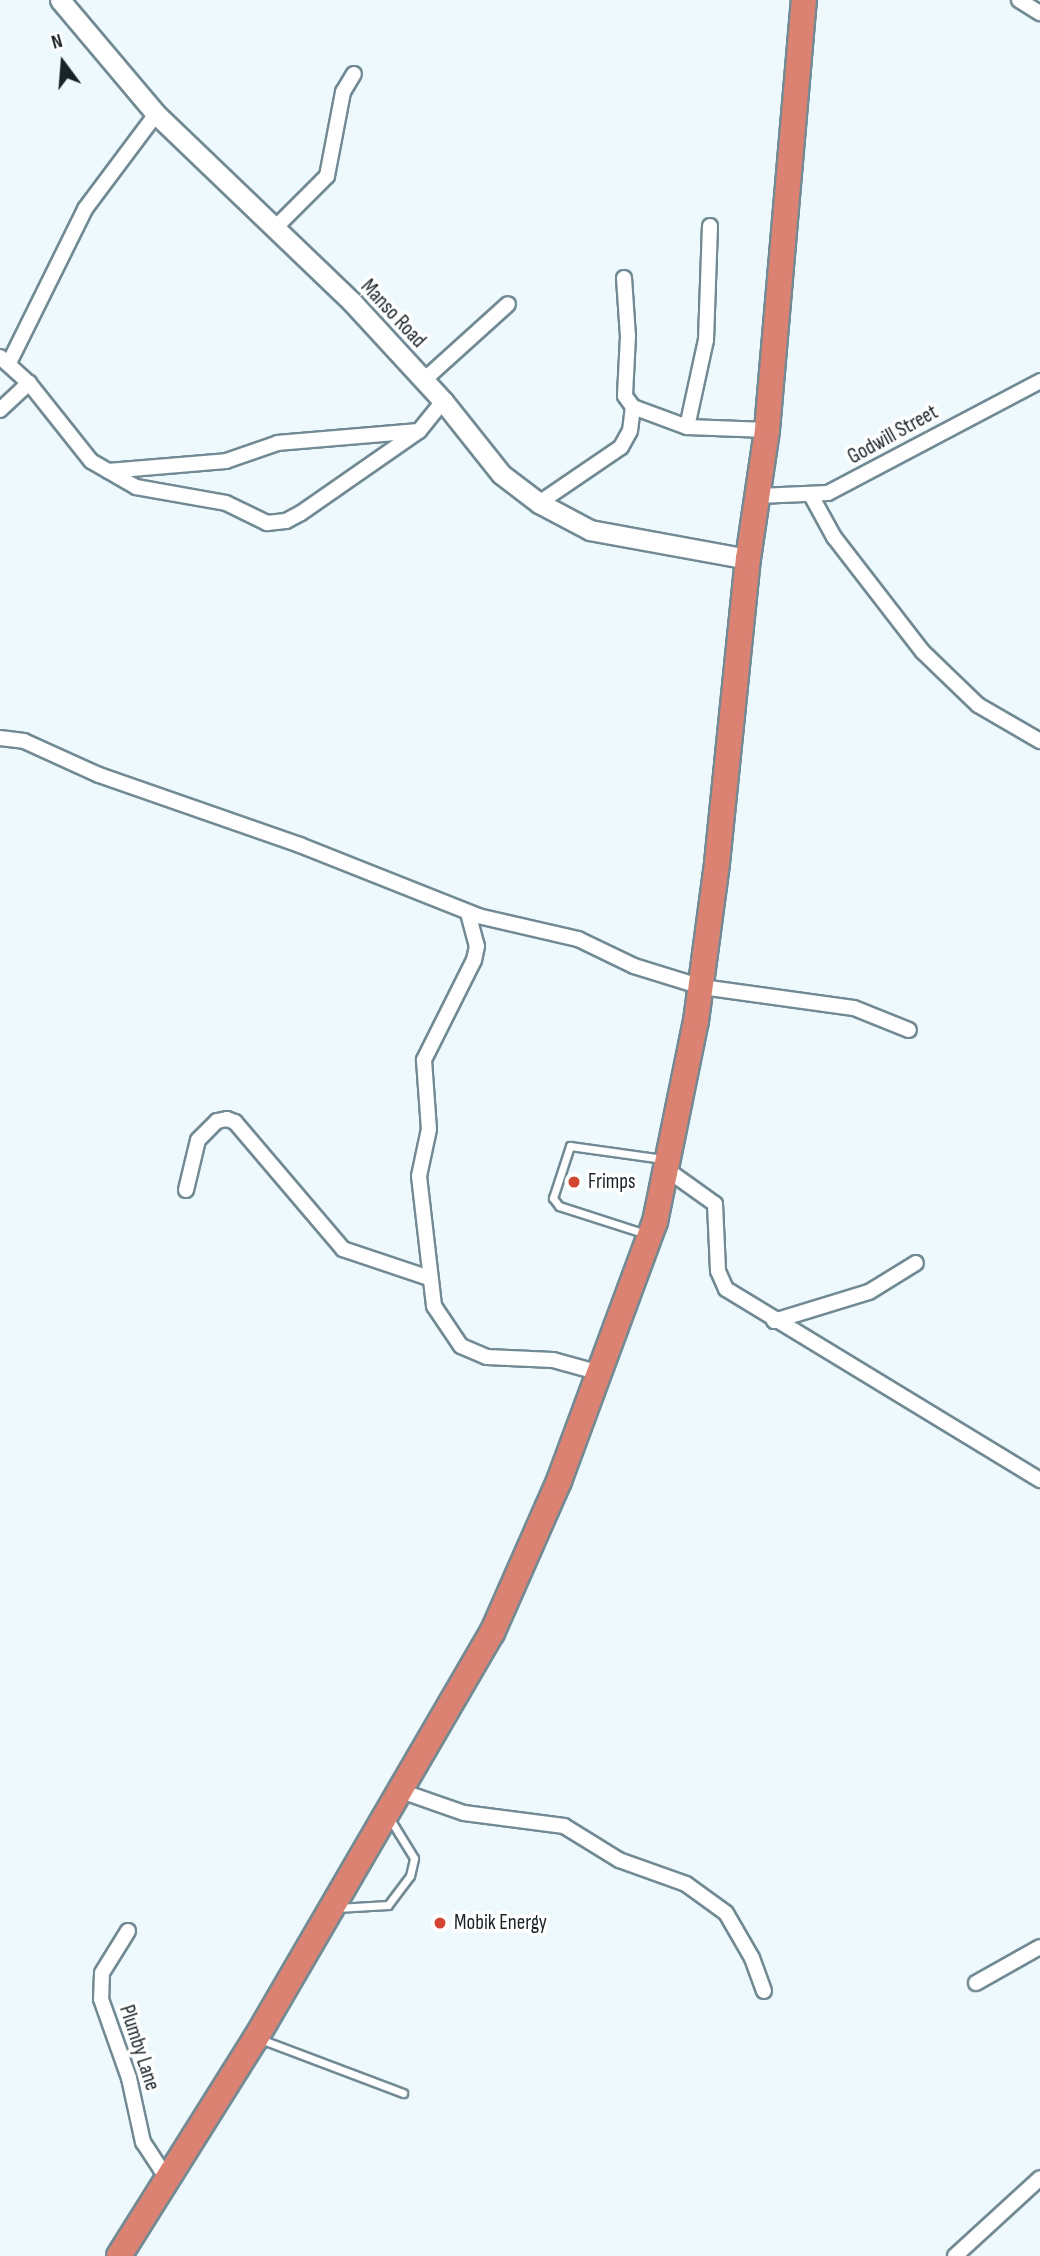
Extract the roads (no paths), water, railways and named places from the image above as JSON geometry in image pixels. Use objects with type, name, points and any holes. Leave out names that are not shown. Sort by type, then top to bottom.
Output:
[{"type":"highway","points":[[119,2256],[166,2177],[256,2038],[464,1687],[515,1585],[600,1373],[650,1235],[702,987],[748,559],[767,430],[804,0]]},
{"type":"street","name":"Manso Road","points":[[60,0],[156,114],[352,302],[443,401],[501,474],[539,503],[590,530],[748,559]]},
{"type":"street","points":[[1018,0],[1040,13]]},
{"type":"street","points":[[274,229],[327,176],[343,92],[354,74]]},
{"type":"street","points":[[156,114],[85,209],[4,360],[29,383],[81,452],[108,471],[154,493],[226,503],[267,523],[286,521],[419,431],[443,401]]},
{"type":"street","points":[[687,427],[706,340],[710,226]]},
{"type":"street","points":[[624,278],[628,336],[625,396],[633,407],[687,427],[767,430]]},
{"type":"street","points":[[424,380],[508,304]]},
{"type":"street","name":"Godwill Street","points":[[758,496],[812,496],[846,484],[1040,381]]},
{"type":"street","points":[[0,410],[29,383]]},
{"type":"street","points":[[539,503],[621,447],[630,431],[633,407]]},
{"type":"street","points":[[108,471],[226,461],[288,442],[419,431]]},
{"type":"street","points":[[812,496],[834,537],[923,652],[978,705],[1040,741]]},
{"type":"street","points":[[0,738],[24,741],[123,785],[312,850],[468,913],[564,935],[634,966],[702,987],[854,1008],[909,1030]]},
{"type":"street","points":[[468,913],[477,946],[474,960],[424,1060],[429,1129],[419,1176],[434,1306],[461,1346],[487,1357],[553,1360],[600,1373]]},
{"type":"street","points":[[186,1190],[198,1140],[217,1121],[227,1119],[235,1122],[343,1249],[429,1278]]},
{"type":"street","points":[[667,1164],[715,1203],[718,1271],[726,1289],[774,1321],[1040,1480]]},
{"type":"street","points":[[774,1321],[869,1292],[916,1263]]},
{"type":"street","points":[[401,1791],[464,1813],[564,1826],[619,1860],[686,1884],[726,1913],[752,1958],[764,1991]]},
{"type":"street","name":"Plumby Lane","points":[[128,1931],[103,1973],[101,2000],[130,2078],[143,2142],[166,2177]]},
{"type":"street","points":[[976,1983],[1040,1947]]},
{"type":"street","points":[[955,2256],[1040,2178]]},
{"type":"lane","points":[[650,1235],[559,1206],[553,1198],[570,1146],[667,1164]]},
{"type":"lane","points":[[332,1908],[388,1905],[410,1876],[414,1858],[388,1816]]},
{"type":"lane","points":[[256,2038],[403,2093]]},
{"type":"place","name":"Frimps","points":[[574,1182]]},
{"type":"place","name":"Mobik Energy","points":[[440,1923]]}]
